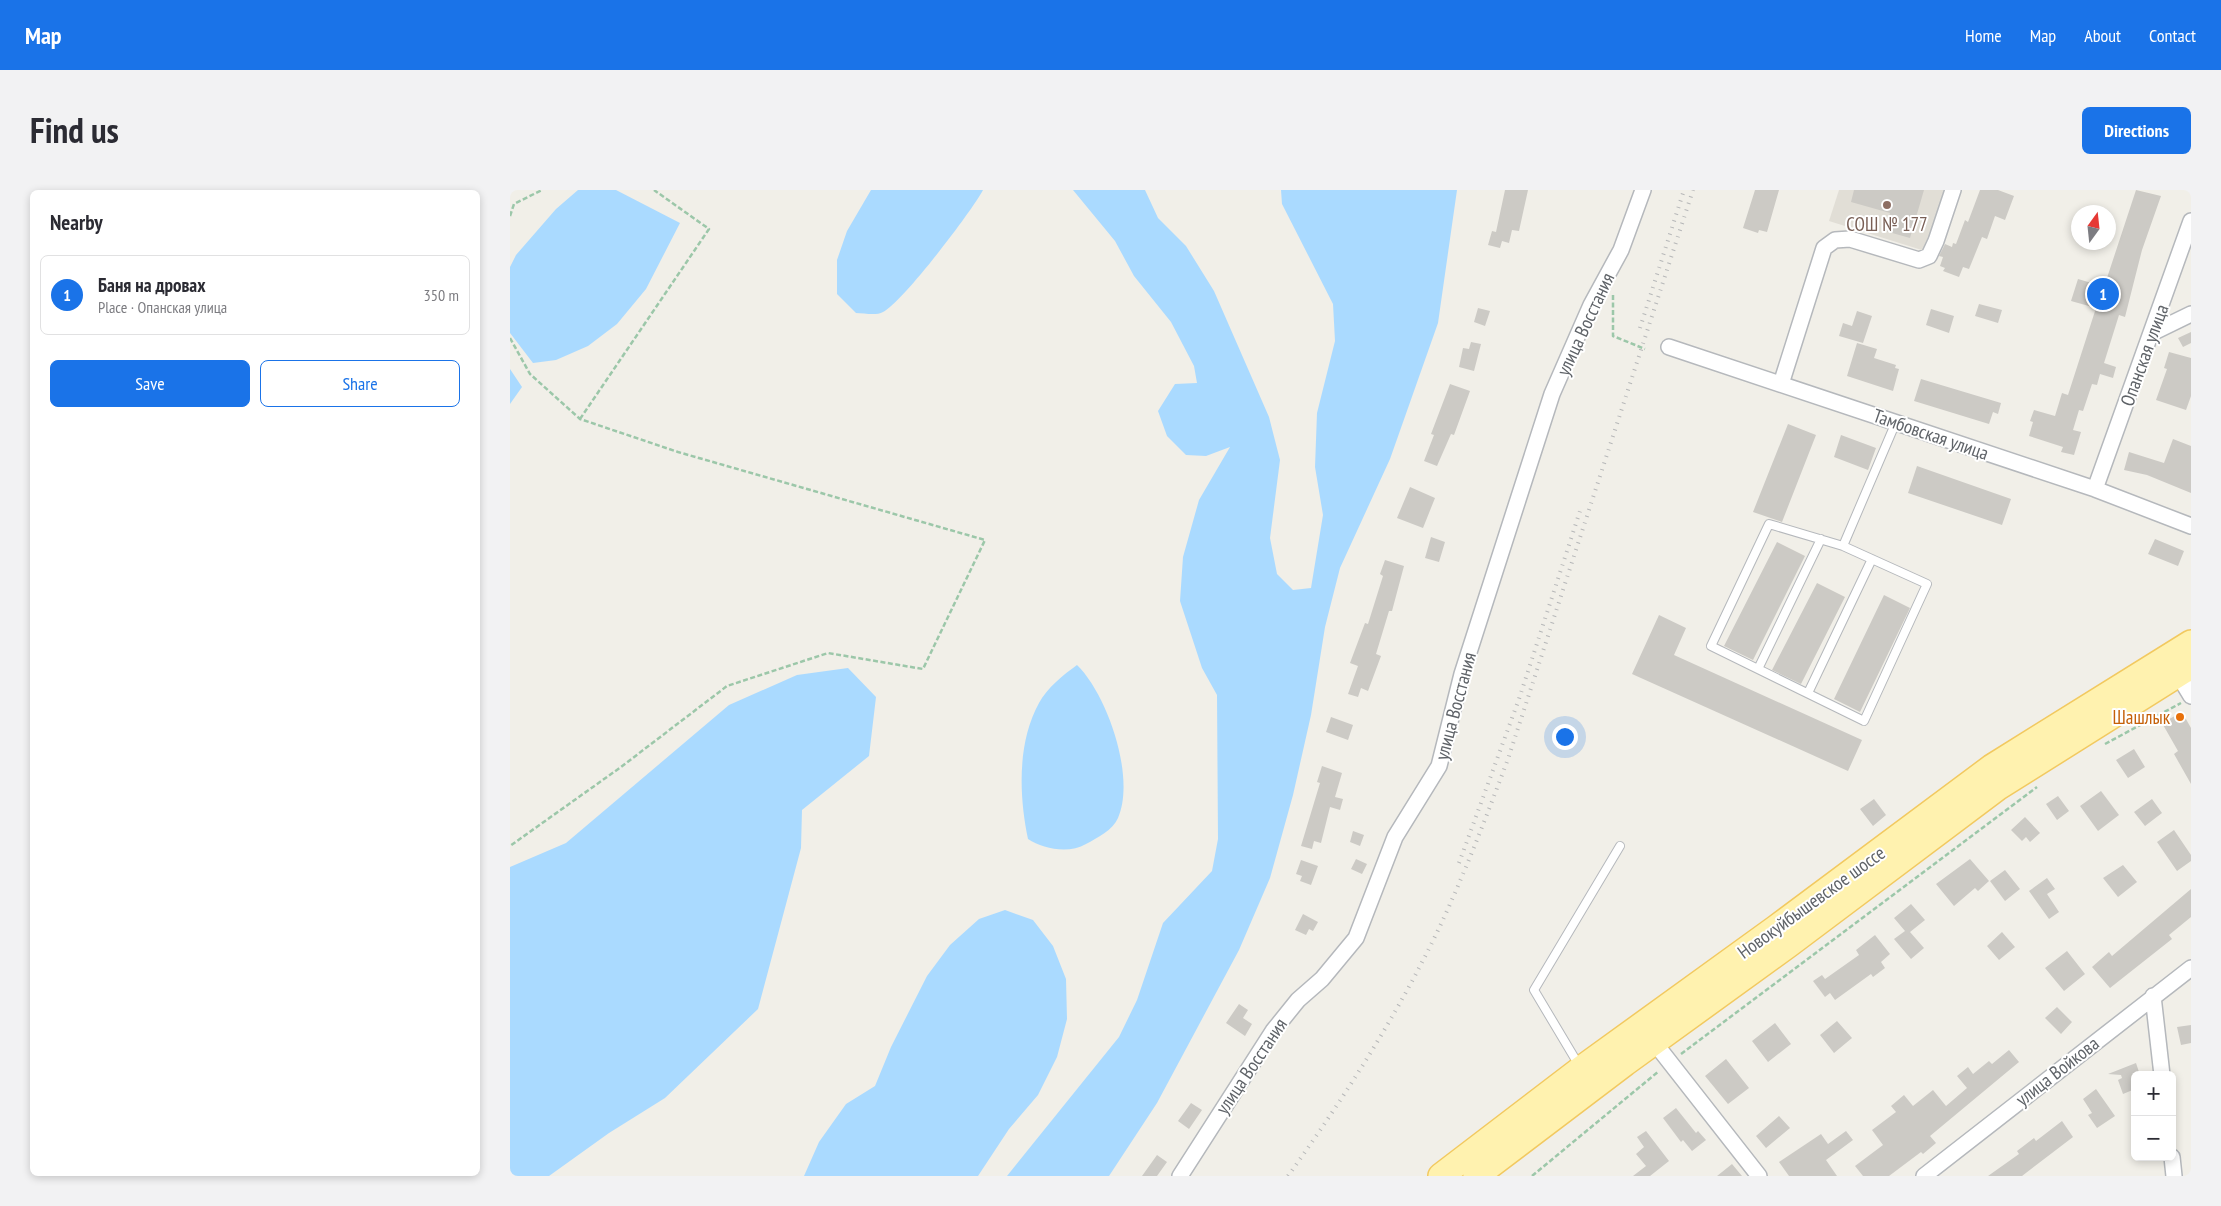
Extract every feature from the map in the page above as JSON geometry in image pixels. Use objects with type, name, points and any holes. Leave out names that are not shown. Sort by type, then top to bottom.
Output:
[{"type":"main road","name":"Новокуйбышевское шоссе","points":[[1441,1176],[1581,1069],[1776,928],[1992,767],[2191,643]]},
{"type":"main road","name":"Новокуйбышевское шоссе","points":[[1476,1176],[1997,788],[2184,670]]},
{"type":"street","name":"улица Восстания","points":[[1180,1176],[1273,1030],[1298,1000],[1322,979],[1356,938],[1395,837],[1439,766],[1462,674],[1552,394],[1591,305],[1621,250],[1643,190]]},
{"type":"street","points":[[1781,384],[1824,248],[1835,240],[1850,239],[1919,260],[1929,256],[1953,190]]},
{"type":"street","name":"Опанская улица","points":[[2095,489],[2191,221]]},
{"type":"street","points":[[2152,333],[2191,314]]},
{"type":"street","name":"Тамбовская улица","points":[[1669,347],[2095,489],[2191,526]]},
{"type":"street","points":[[2184,670],[2187,699]]},
{"type":"street","name":"улица Войкова","points":[[1924,1176],[2191,968]]},
{"type":"street","points":[[2153,996],[2162,1071]]},
{"type":"street","points":[[1654,1042],[1759,1176]]},
{"type":"street","points":[[2172,1161],[2174,1176]]},
{"type":"lane","points":[[1843,546],[1896,422]]},
{"type":"lane","points":[[1769,524],[1843,546],[1927,584],[1864,720],[1711,646],[1769,524]]},
{"type":"lane","points":[[1758,669],[1821,539]]},
{"type":"lane","points":[[1808,693],[1872,559]]},
{"type":"lane","points":[[1581,1069],[1534,990],[1620,846]]},
{"type":"path","points":[[510,216],[514,204],[542,190]]},
{"type":"path","points":[[580,418],[709,229],[654,190]]},
{"type":"path","points":[[1606,278],[1614,300],[1613,336],[1646,349]]},
{"type":"path","points":[[510,338],[530,374],[580,418],[678,452],[985,540],[922,669],[828,653],[727,686],[620,768],[510,846]]},
{"type":"path","points":[[2098,748],[2187,699]]},
{"type":"path","points":[[1532,1176],[1669,1063],[2041,784]]},
{"type":"shaded area","name":"СОШ № 177","points":[[1839,190],[1944,190],[1925,251],[1829,221]]},
{"type":"water","points":[[578,190],[616,190],[680,223],[646,289],[617,324],[588,346],[556,360],[533,363],[510,333],[510,267],[516,255],[556,209]]},
{"type":"water","points":[[871,190],[983,190],[952,235],[905,292],[883,312],[873,314],[856,313],[837,294],[837,260],[847,231]]},
{"type":"water","points":[[1073,190],[1145,190],[1158,218],[1186,246],[1214,291],[1269,417],[1280,460],[1270,538],[1277,574],[1293,590],[1311,588],[1323,515],[1315,467],[1317,413],[1335,341],[1333,304],[1282,204],[1281,190],[1457,190],[1438,323],[1390,459],[1340,568],[1325,627],[1311,715],[1293,795],[1270,878],[1239,950],[1157,1103],[1109,1176],[1007,1176],[1119,1037],[1137,1000],[1163,923],[1212,871],[1218,839],[1217,695],[1202,668],[1180,601],[1183,557],[1199,500],[1230,447],[1206,456],[1186,455],[1167,436],[1158,411],[1175,384],[1197,383],[1194,366],[1171,322],[1134,276],[1115,241]]},
{"type":"water","points":[[510,369],[522,387],[510,404]]},
{"type":"water","points":[[1077,665],[1099,695],[1116,737],[1121,759],[1123,801],[1116,822],[1090,842],[1072,849],[1048,848],[1028,839],[1022,788],[1023,752],[1032,719],[1042,697],[1056,682]]},
{"type":"water","points":[[848,668],[876,697],[869,756],[802,810],[801,848],[758,1009],[665,1098],[609,1133],[549,1176],[510,1176],[510,867],[566,843],[729,705],[797,675]]},
{"type":"water","points":[[1005,910],[1033,920],[1053,946],[1066,979],[1067,1019],[1057,1057],[1038,1095],[1009,1129],[978,1176],[804,1176],[819,1142],[846,1104],[875,1086],[891,1047],[927,976],[950,945],[979,919]]},
{"type":"building","points":[[1505,190],[1528,190],[1519,231],[1512,230],[1509,243],[1502,241],[1500,248],[1488,245],[1492,231],[1496,232]]},
{"type":"building","points":[[1755,190],[1779,190],[1767,232],[1759,230],[1758,233],[1743,228]]},
{"type":"building","points":[[1854,190],[1924,190],[1910,238],[1885,231],[1890,213],[1851,202]]},
{"type":"building","points":[[1980,190],[1998,190],[2014,196],[2005,220],[1995,216],[1987,239],[1982,237],[1969,269],[1963,267],[1959,277],[1943,271],[1945,268],[1940,266],[1943,257],[1939,256],[1945,244],[1952,247],[1953,243],[1956,244],[1965,220],[1968,222]]},
{"type":"building","points":[[2136,190],[2161,196],[2142,250],[2125,317],[2119,315],[2104,363],[2116,367],[2113,378],[2100,374],[2097,385],[2092,384],[2083,411],[2079,410],[2073,430],[2081,432],[2074,455],[2061,452],[2063,447],[2029,436],[2033,422],[2030,421],[2034,410],[2055,416],[2062,393],[2068,395],[2096,308],[2071,301],[2078,279],[2095,284],[2096,281],[2105,284]]},
{"type":"building","points":[[1979,304],[2002,310],[1998,323],[1975,316]]},
{"type":"building","points":[[1478,308],[1490,311],[1485,326],[1474,322]]},
{"type":"building","points":[[1931,309],[1954,316],[1949,333],[1926,325]]},
{"type":"building","points":[[1857,311],[1872,316],[1863,343],[1839,336],[1843,323],[1852,326]]},
{"type":"building","points":[[2191,332],[2191,343],[2183,347],[2178,338]]},
{"type":"building","points":[[1471,342],[1481,344],[1474,371],[1459,367],[1463,348],[1469,349]]},
{"type":"building","points":[[1857,343],[1877,349],[1874,358],[1896,365],[1895,368],[1899,369],[1893,391],[1847,376]]},
{"type":"building","points":[[2169,352],[2191,358],[2191,396],[2186,410],[2156,400],[2167,369],[2164,368]]},
{"type":"building","points":[[1921,379],[2001,403],[1998,414],[1993,412],[1989,424],[1914,401]]},
{"type":"building","points":[[1450,384],[1470,391],[1454,435],[1451,434],[1437,466],[1424,461],[1434,435],[1431,434]]},
{"type":"building","points":[[1788,424],[1816,435],[1782,522],[1753,512]]},
{"type":"building","points":[[1841,435],[1876,448],[1868,470],[1834,457]]},
{"type":"building","points":[[2173,439],[2191,446],[2191,493],[2147,475],[2124,470],[2129,452],[2164,463]]},
{"type":"building","points":[[1917,466],[2011,499],[2002,525],[1908,493]]},
{"type":"building","points":[[1410,487],[1435,498],[1423,528],[1397,518]]},
{"type":"building","points":[[1431,537],[1445,542],[1439,562],[1425,558]]},
{"type":"building","points":[[2155,539],[2184,551],[2178,566],[2148,554]]},
{"type":"building","points":[[1777,542],[1805,556],[1753,660],[1724,646]]},
{"type":"building","points":[[1385,560],[1404,566],[1392,611],[1389,611],[1376,654],[1381,656],[1368,691],[1361,688],[1358,697],[1348,694],[1358,666],[1350,663],[1365,623],[1368,624],[1383,576],[1380,574]]},
{"type":"building","points":[[1817,583],[1845,597],[1801,684],[1772,670]]},
{"type":"building","points":[[1884,595],[1910,608],[1860,712],[1834,699]]},
{"type":"building","points":[[1659,615],[1686,628],[1674,655],[1862,740],[1848,771],[1632,674]]},
{"type":"building","points":[[2182,712],[2191,728],[2191,784],[2174,754],[2178,751],[2162,723]]},
{"type":"building","points":[[1331,717],[1353,725],[1348,740],[1326,732]]},
{"type":"building","points":[[2134,749],[2145,767],[2128,778],[2116,760]]},
{"type":"building","points":[[1322,766],[1342,773],[1335,797],[1343,799],[1340,810],[1330,807],[1321,843],[1314,841],[1312,849],[1301,846],[1320,783],[1317,782]]},
{"type":"building","points":[[2101,791],[2119,815],[2098,831],[2080,806]]},
{"type":"building","points":[[2058,796],[2069,811],[2057,820],[2046,804]]},
{"type":"building","points":[[1874,799],[1886,815],[1873,826],[1860,809]]},
{"type":"building","points":[[2152,799],[2162,813],[2145,826],[2134,812]]},
{"type":"building","points":[[2025,817],[2040,833],[2030,842],[2026,837],[2022,841],[2011,830]]},
{"type":"building","points":[[2174,830],[2191,855],[2191,861],[2177,871],[2157,842]]},
{"type":"building","points":[[1353,831],[1364,835],[1360,846],[1350,842]]},
{"type":"building","points":[[1356,859],[1367,864],[1362,874],[1351,869]]},
{"type":"building","points":[[1970,859],[1989,881],[1978,891],[1975,888],[1954,906],[1936,884]]},
{"type":"building","points":[[1301,860],[1318,866],[1311,885],[1300,881],[1302,876],[1296,874]]},
{"type":"building","points":[[2123,865],[2137,882],[2118,897],[2103,878]]},
{"type":"building","points":[[2005,870],[2020,889],[2005,901],[1990,881]]},
{"type":"building","points":[[2047,878],[2055,889],[2047,894],[2059,912],[2049,919],[2029,891]]},
{"type":"building","points":[[2191,889],[2191,917],[2169,935],[2172,939],[2110,988],[2092,967],[2109,952],[2112,956]]},
{"type":"building","points":[[1911,904],[1925,920],[1910,932],[1924,948],[1911,959],[1894,939],[1905,931],[1894,918]]},
{"type":"building","points":[[1303,914],[1318,922],[1313,931],[1309,929],[1306,935],[1295,930]]},
{"type":"building","points":[[2002,932],[2015,947],[1999,960],[1987,946]]},
{"type":"building","points":[[1875,935],[1890,954],[1881,962],[1885,968],[1873,977],[1871,974],[1835,1000],[1830,993],[1825,997],[1813,981],[1822,975],[1825,979],[1859,955],[1856,950]]},
{"type":"building","points":[[2067,951],[2085,974],[2064,991],[2045,968]]},
{"type":"building","points":[[1239,1004],[1248,1010],[1243,1018],[1252,1024],[1245,1036],[1226,1023]]},
{"type":"building","points":[[2057,1007],[2072,1022],[2061,1034],[2045,1018]]},
{"type":"building","points":[[1837,1021],[1852,1038],[1834,1053],[1820,1035]]},
{"type":"building","points":[[1775,1023],[1791,1044],[1768,1062],[1752,1041]]},
{"type":"building","points":[[2191,1025],[2191,1043],[2181,1045],[2177,1027]]},
{"type":"building","points":[[2009,1050],[2019,1062],[1930,1136],[1936,1143],[1923,1154],[1921,1152],[1889,1176],[1863,1176],[1855,1166],[1883,1145],[1872,1130],[1896,1112],[1891,1106],[1904,1095],[1913,1106],[1933,1090],[1946,1106],[1967,1088],[1957,1076],[1968,1067],[1973,1074],[1989,1061],[1992,1064]]},
{"type":"building","points":[[1726,1059],[1749,1088],[1728,1104],[1705,1076]]},
{"type":"building","points":[[2136,1063],[2139,1071],[2131,1071],[2131,1091],[2123,1094],[2118,1080],[2122,1078],[2121,1075],[2108,1074]]},
{"type":"building","points":[[2096,1089],[2115,1116],[2097,1128],[2088,1115],[2092,1113],[2083,1099]]},
{"type":"building","points":[[1191,1103],[1202,1110],[1189,1129],[1178,1121]]},
{"type":"building","points":[[1676,1108],[1696,1133],[1698,1131],[1706,1140],[1692,1151],[1683,1140],[1681,1142],[1663,1118]]},
{"type":"building","points":[[1779,1116],[1790,1128],[1766,1148],[1756,1136]]},
{"type":"building","points":[[2062,1121],[2073,1137],[2022,1176],[1988,1176],[2019,1154],[2017,1151],[2034,1138],[2036,1141]]},
{"type":"building","points":[[1646,1131],[1669,1161],[1650,1176],[1633,1176],[1646,1166],[1636,1154],[1644,1147],[1637,1137]]},
{"type":"building","points":[[1846,1131],[1853,1140],[1826,1160],[1837,1176],[1789,1176],[1779,1162],[1821,1134],[1828,1144]]},
{"type":"building","points":[[1157,1155],[1167,1162],[1157,1176],[1142,1176]]},
{"type":"building","points":[[1732,1164],[1742,1176],[1717,1176]]},
{"type":"railway","points":[[1640,328],[1684,190]]},
{"type":"railway","points":[[1288,1176],[1350,1085],[1408,989],[1441,924],[1468,863],[1508,759],[1693,190]]},
{"type":"railway","points":[[1459,863],[1519,699],[1580,511]]},
{"type":"place","name":"СОШ № 177","points":[[1887,205]]},
{"type":"place","name":"Баня на дровах","points":[[2103,294]]},
{"type":"place","name":"Шашлык","points":[[2180,717]]}]
